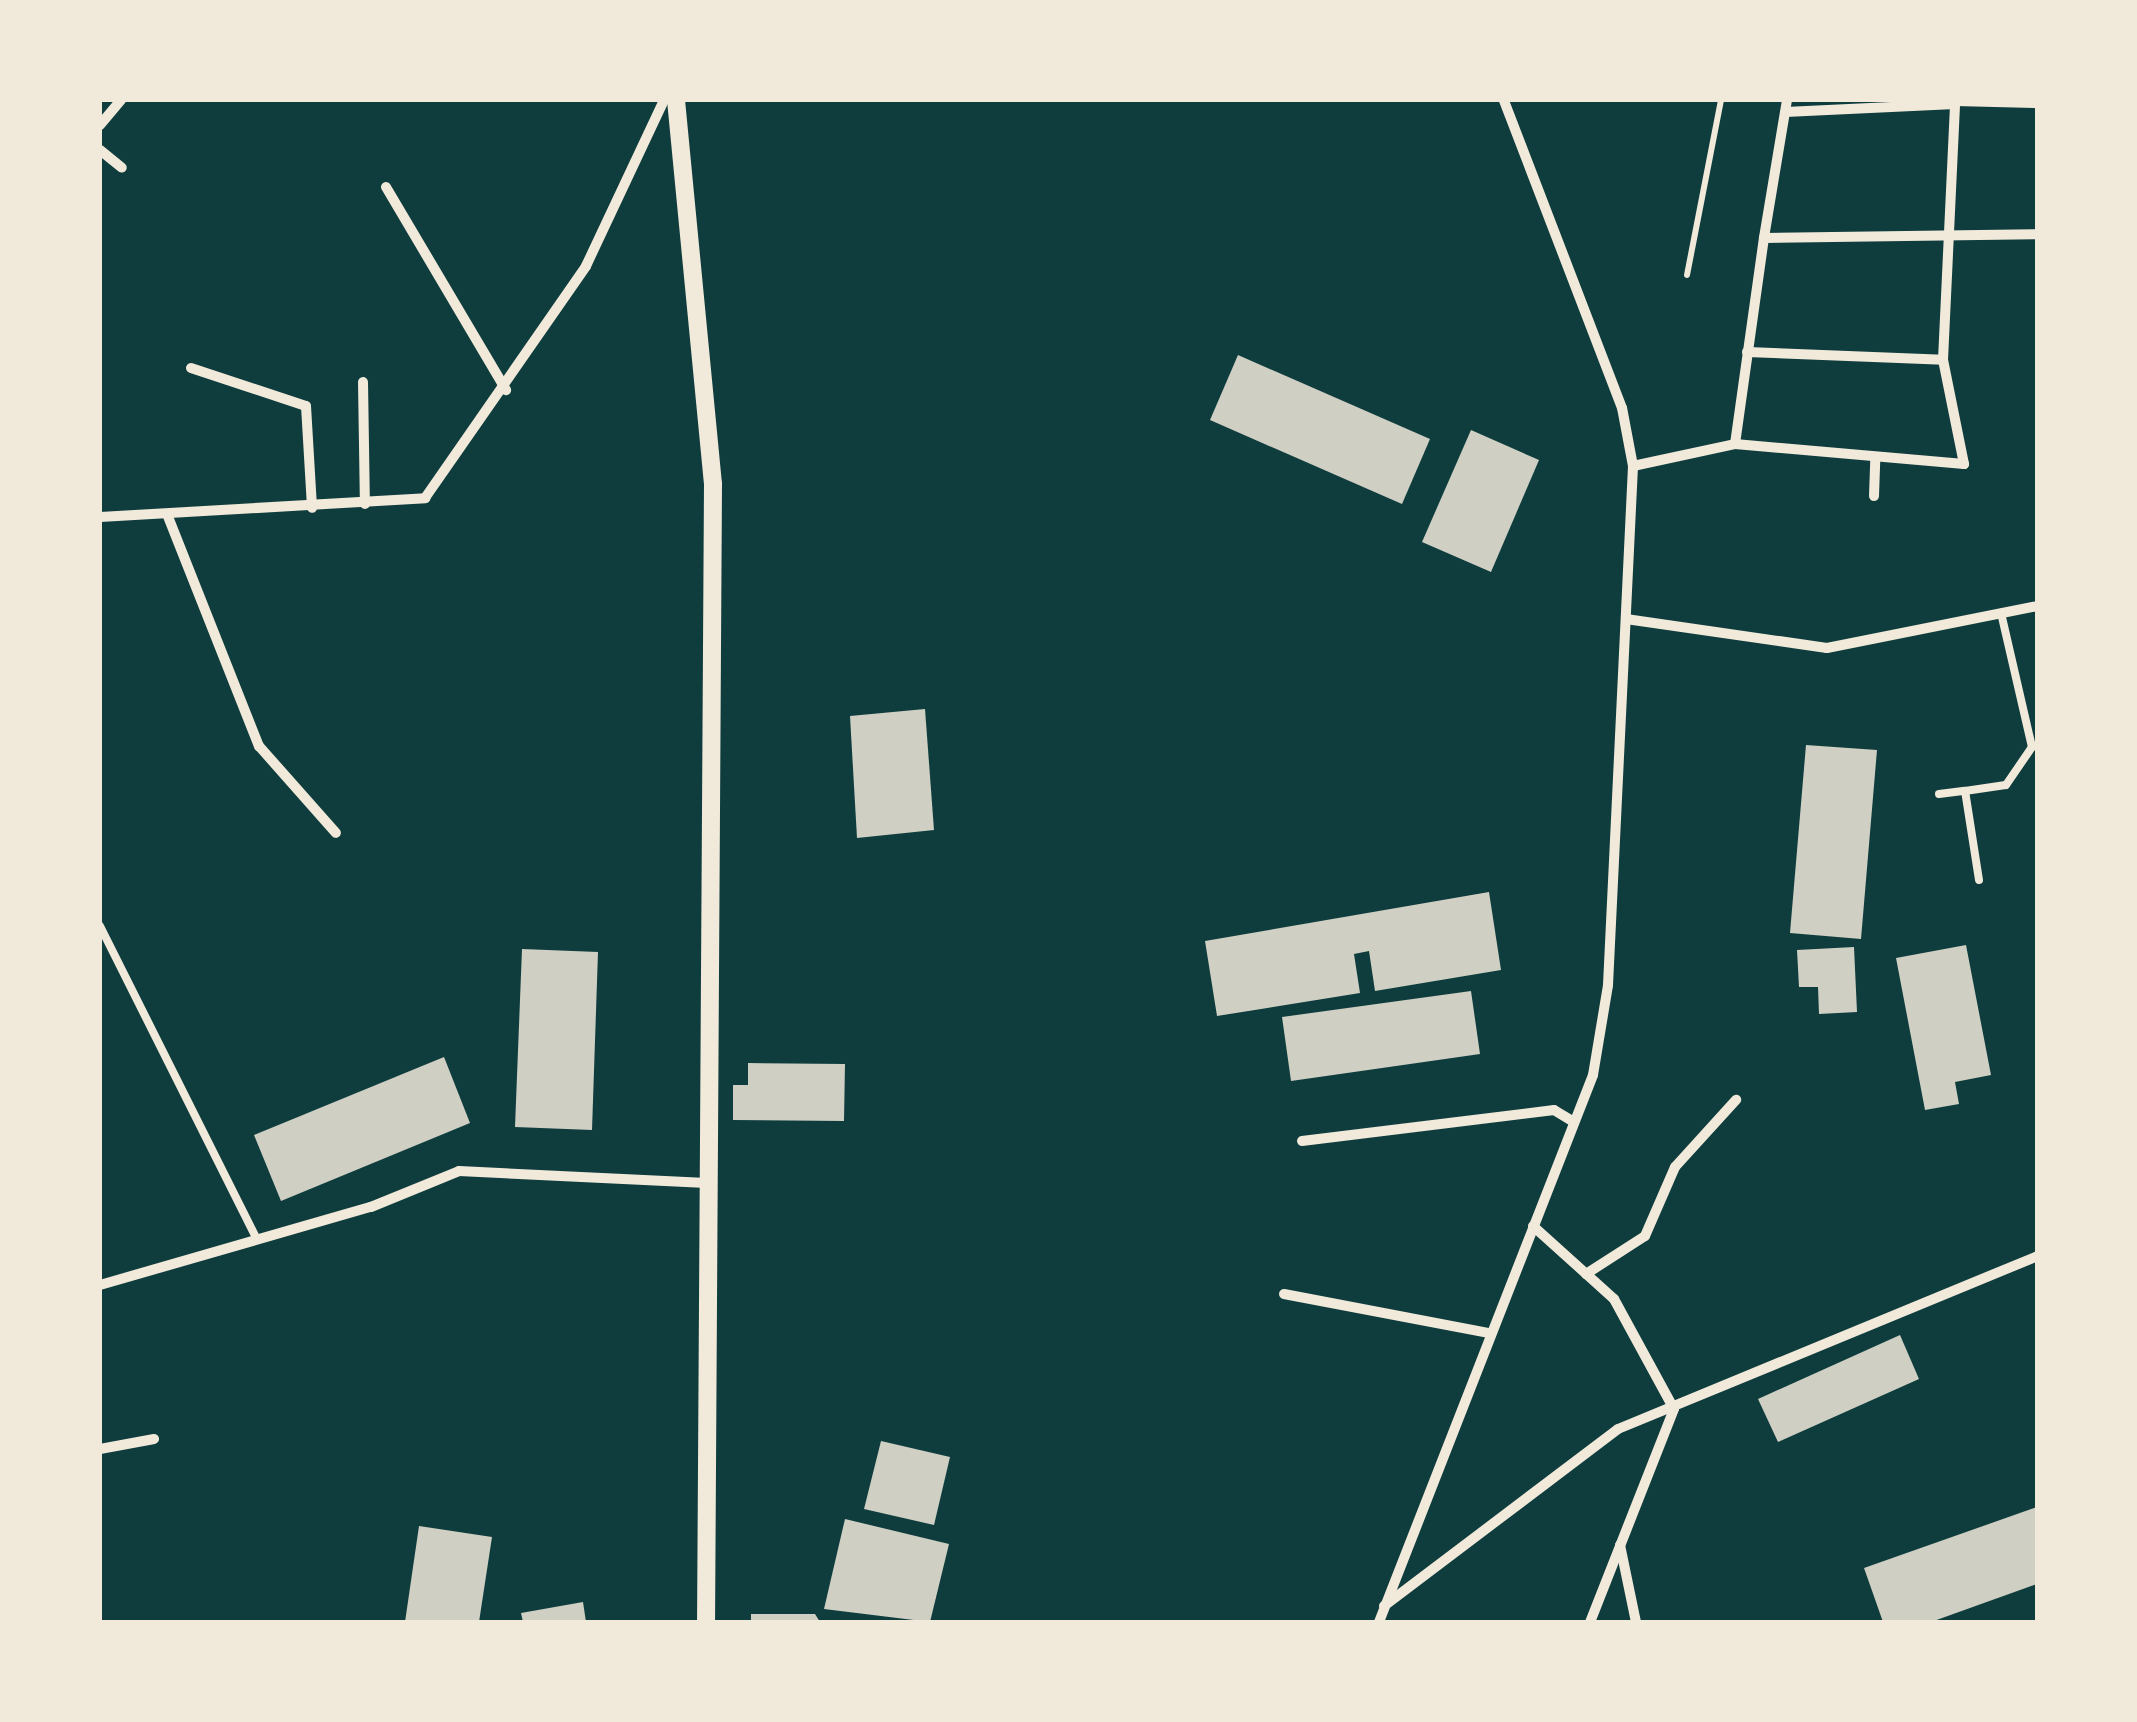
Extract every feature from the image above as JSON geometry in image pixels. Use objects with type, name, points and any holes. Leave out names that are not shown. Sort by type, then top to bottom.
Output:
[{"type":"street","points":[[100,125],[121,100]]},
{"type":"street","points":[[100,517],[312,508],[425,498],[506,390],[586,266],[664,100]]},
{"type":"street","points":[[676,100],[713,484],[706,1622]]},
{"type":"street","points":[[1379,1622],[1574,1122],[1608,985],[1633,466],[1622,408],[1504,100]]},
{"type":"street","points":[[1633,466],[1735,444],[1964,464],[1943,360],[1955,102]]},
{"type":"street","points":[[1735,444],[1786,106],[2037,104]]},
{"type":"street","points":[[100,150],[122,168]]},
{"type":"street","points":[[386,187],[506,390]]},
{"type":"street","points":[[1764,238],[2037,234]]},
{"type":"street","points":[[1747,352],[1943,360]]},
{"type":"street","points":[[190,368],[306,406],[312,508]]},
{"type":"street","points":[[363,382],[365,504]]},
{"type":"street","points":[[1874,458],[1874,496]]},
{"type":"street","points":[[167,514],[259,746],[336,833]]},
{"type":"street","points":[[1626,619],[1828,648],[2037,606]]},
{"type":"street","points":[[1586,1274],[1645,1236],[1675,1167],[1736,1100]]},
{"type":"street","points":[[1302,1140],[1554,1110],[1574,1122]]},
{"type":"street","points":[[100,1285],[371,1207],[458,1171],[707,1183]]},
{"type":"street","points":[[1534,1226],[1614,1299],[1674,1409]]},
{"type":"street","points":[[1383,1607],[1618,1430],[2037,1256]]},
{"type":"street","points":[[1284,1294],[1489,1333]]},
{"type":"street","points":[[1590,1622],[1674,1409]]},
{"type":"street","points":[[100,1449],[154,1439]]},
{"type":"street","points":[[1619,1541],[1636,1622]]},
{"type":"lane","points":[[1939,794],[2006,784],[2032,747],[2001,613]]},
{"type":"lane","points":[[1965,791],[1979,880]]},
{"type":"lane","points":[[100,926],[256,1237]]},
{"type":"path","points":[[1688,275],[1722,100]]},
{"type":"building","points":[[1238,355],[1430,439],[1402,504],[1210,420]]},
{"type":"building","points":[[1471,430],[1539,460],[1491,572],[1422,542]]},
{"type":"building","points":[[925,709],[934,830],[857,838],[850,716]]},
{"type":"building","points":[[1806,745],[1877,750],[1861,939],[1790,933]]},
{"type":"building","points":[[1489,892],[1501,970],[1375,991],[1369,951],[1354,954],[1360,993],[1217,1016],[1205,941]]},
{"type":"building","points":[[1966,945],[1991,1075],[1955,1082],[1959,1104],[1925,1110],[1896,958]]},
{"type":"building","points":[[1854,947],[1857,1012],[1819,1014],[1818,987],[1799,987],[1797,950]]},
{"type":"building","points":[[522,949],[598,952],[592,1130],[515,1127]]},
{"type":"building","points":[[1471,991],[1480,1054],[1291,1081],[1282,1017]]},
{"type":"building","points":[[444,1057],[470,1123],[281,1201],[254,1135]]},
{"type":"building","points":[[748,1063],[845,1064],[844,1121],[733,1120],[733,1085],[748,1085]]},
{"type":"building","points":[[1900,1335],[1919,1379],[1778,1442],[1758,1399]]},
{"type":"building","points":[[881,1441],[950,1457],[934,1525],[864,1509]]},
{"type":"building","points":[[2037,1507],[2037,1584],[1931,1622],[1883,1622],[1864,1568]]},
{"type":"building","points":[[845,1519],[949,1544],[930,1622],[824,1609]]},
{"type":"building","points":[[419,1526],[492,1537],[479,1622],[405,1622]]},
{"type":"building","points":[[583,1602],[586,1622],[523,1622],[521,1613]]},
{"type":"building","points":[[751,1614],[815,1614],[820,1622],[751,1622]]}]
